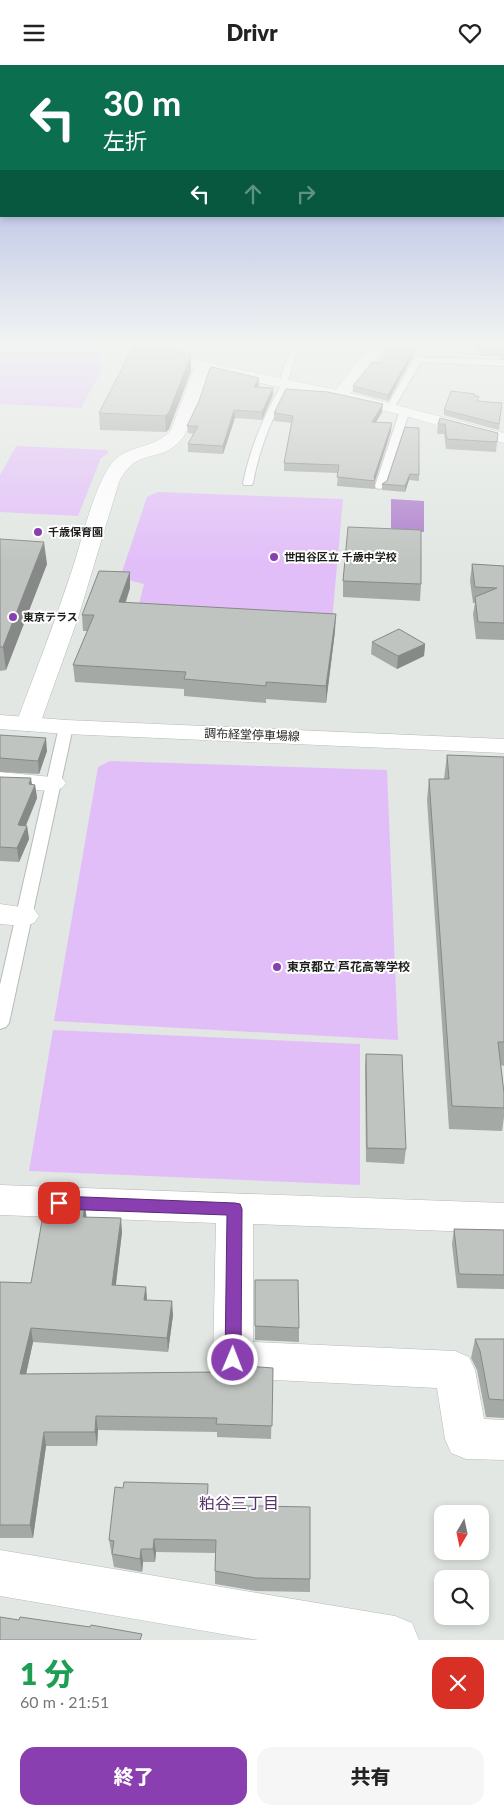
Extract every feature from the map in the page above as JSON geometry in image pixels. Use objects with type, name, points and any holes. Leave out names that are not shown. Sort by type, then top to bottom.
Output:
[{"type":"street","points":[[28,724],[67,618],[110,482],[125,460],[173,441],[185,416]]},
{"type":"street","points":[[424,416],[504,438]]},
{"type":"street","name":"調布経堂停車場線","points":[[0,722],[66,727],[504,746]]},
{"type":"street","points":[[0,780],[53,783]]},
{"type":"street","points":[[0,1200],[504,1218]]},
{"type":"street","points":[[235,1209],[233,1360],[455,1370],[466,1439],[504,1440]]},
{"type":"street","points":[[0,1573],[394,1640]]},
{"type":"lane","points":[[248,483],[254,453],[269,416]]},
{"type":"lane","points":[[380,485],[396,416]]},
{"type":"lane","points":[[0,1022],[12,915],[53,783],[66,727]]},
{"type":"shaded area","points":[[16,446],[107,450],[108,453],[101,458],[78,516],[0,512],[0,475]]},
{"type":"shaded area","points":[[158,492],[343,499],[332,621],[137,612],[144,584],[120,578],[147,497]]},
{"type":"shaded area","points":[[391,499],[424,501],[424,532],[391,531]]},
{"type":"shaded area","points":[[110,761],[387,770],[398,1040],[54,1021],[98,767]]},
{"type":"shaded area","points":[[53,1030],[360,1044],[360,1185],[29,1171]]},
{"type":"building","points":[[192,416],[232,416],[223,446],[188,444],[198,426],[187,426]]},
{"type":"building","points":[[290,416],[376,416],[372,422],[392,423],[374,477],[375,481],[337,477],[339,465],[284,463],[293,416]]},
{"type":"building","points":[[466,416],[500,416],[499,424]]},
{"type":"building","points":[[440,418],[498,433],[497,442],[447,439],[445,424],[438,424]]},
{"type":"building","points":[[405,427],[419,428],[419,475],[410,474],[405,486],[382,484],[387,481]]},
{"type":"building","points":[[348,527],[421,530],[421,584],[343,581]]},
{"type":"building","points":[[0,539],[44,542],[3,647],[0,647]]},
{"type":"building","points":[[472,564],[504,566],[504,623],[478,622],[475,597],[497,588],[475,587]]},
{"type":"building","points":[[99,571],[130,572],[119,602],[336,614],[326,686],[266,682],[266,686],[184,679],[186,672],[73,665],[94,615],[82,615]]},
{"type":"building","points":[[399,629],[425,644],[398,656],[372,642]]},
{"type":"building","points":[[0,735],[46,738],[38,761],[0,758]]},
{"type":"building","points":[[447,755],[504,757],[504,1042],[498,1042],[504,1108],[452,1106],[429,779],[449,779]]},
{"type":"building","points":[[0,777],[31,778],[29,784],[35,785],[18,825],[27,826],[17,848],[0,847]]},
{"type":"building","points":[[366,1054],[402,1055],[406,1149],[367,1148]]},
{"type":"building","points":[[45,1204],[85,1206],[83,1217],[121,1218],[112,1285],[146,1287],[144,1300],[172,1301],[167,1338],[31,1328],[20,1374],[219,1372],[220,1364],[273,1368],[272,1426],[216,1424],[217,1418],[96,1416],[95,1432],[44,1432],[30,1525],[0,1525],[0,1282],[31,1283]]},
{"type":"building","points":[[454,1229],[504,1230],[504,1275],[459,1274]]},
{"type":"building","points":[[255,1280],[298,1280],[299,1328],[255,1326]]},
{"type":"building","points":[[475,1339],[504,1339],[504,1400],[489,1399],[480,1351]]},
{"type":"building","points":[[124,1482],[208,1484],[207,1505],[310,1507],[310,1579],[256,1578],[215,1571],[216,1540],[154,1539],[153,1549],[141,1549],[140,1559],[112,1554],[114,1541],[109,1540],[115,1487],[123,1488]]},
{"type":"building","points":[[0,1617],[19,1620],[20,1617],[90,1627],[91,1625],[142,1634],[140,1640],[0,1640]]},
{"type":"place","name":"千歳保育園","points":[[38,532]]},
{"type":"place","name":"世田谷区立 千歳中学校","points":[[274,557]]},
{"type":"place","name":"東京テラス","points":[[13,617]]},
{"type":"place","name":"東京都立 芦花高等学校","points":[[277,967]]},
{"type":"district","name":"粕谷三丁目","points":[[239,1503]]},
{"type":"route","points":[[59,1203],[235,1209],[233,1360]]}]
